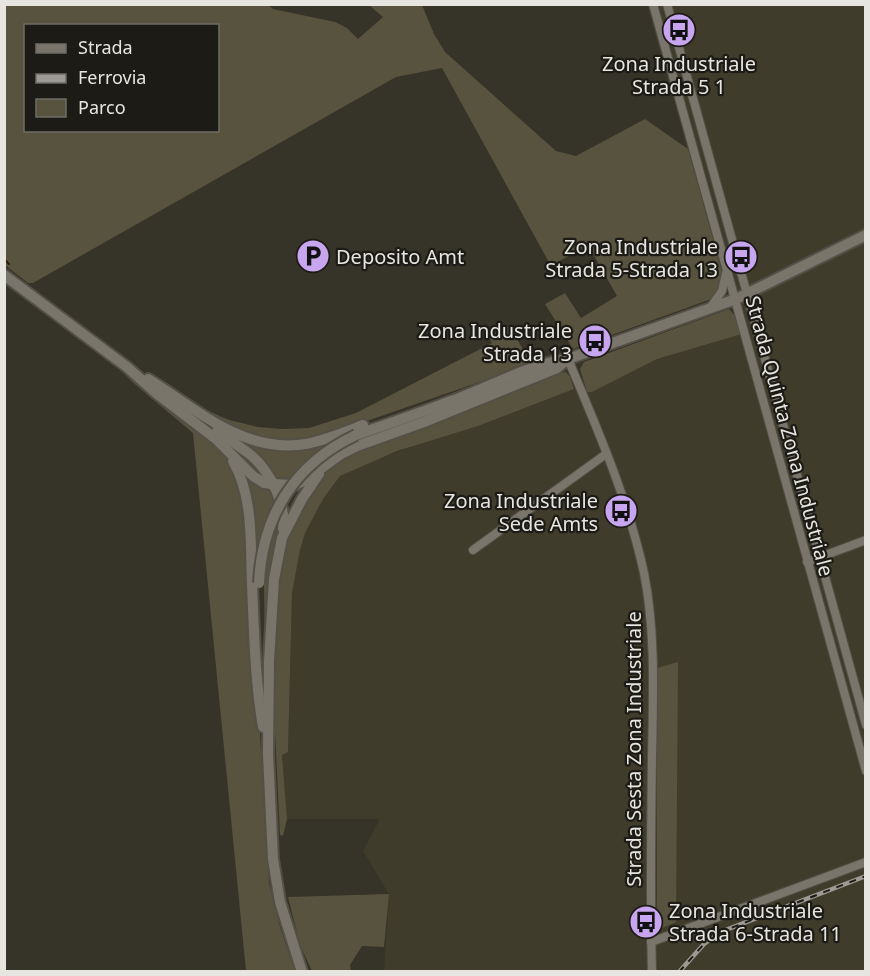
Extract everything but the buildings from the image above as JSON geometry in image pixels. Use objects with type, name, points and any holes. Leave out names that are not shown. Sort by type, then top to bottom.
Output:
[{"type":"main road","points":[[264,727],[259,583],[266,536],[281,502],[294,482],[314,462],[356,435],[453,401],[478,389],[540,366],[568,359],[747,294],[866,235]]},
{"type":"main road","points":[[4,275],[127,367],[156,393],[216,439],[253,476],[264,483],[295,485],[357,446],[557,368],[568,359]]},
{"type":"main road","points":[[127,367],[226,430],[257,441],[284,446],[325,439],[433,401],[478,389]]},
{"type":"main road","points":[[160,387],[254,458],[272,484],[284,516],[274,579],[271,622],[268,754],[276,882],[285,922],[302,972]]},
{"type":"main road","points":[[226,449],[241,476],[249,510],[255,655],[268,754]]},
{"type":"main road","points":[[282,538],[302,498],[329,462]]},
{"type":"street","name":"Strada Quinta Zona Industriale","points":[[653,4],[866,771]]},
{"type":"street","name":"Strada Quinta Zona Industriale","points":[[667,4],[866,725]]},
{"type":"street","points":[[709,309],[724,286],[726,269]]},
{"type":"street","name":"Strada Sesta Zona Industriale","points":[[568,359],[606,454],[634,534],[650,608],[653,725],[652,972]]},
{"type":"street","points":[[473,550],[606,454]]},
{"type":"street","points":[[807,562],[866,540]]},
{"type":"street","points":[[820,610],[833,606]]},
{"type":"street","points":[[651,942],[866,862]]},
{"type":"shaded area","points":[[647,5],[865,5],[865,971],[384,971],[389,894],[363,851],[380,819],[287,819],[282,754],[288,752],[292,593],[300,550],[305,533],[323,499],[340,476],[369,462],[478,426],[574,389],[592,392],[657,359],[742,334],[723,275]]},
{"type":"green space","points":[[4,5],[268,5],[273,9],[335,22],[347,28],[358,39],[383,17],[369,5],[422,5],[434,34],[445,52],[556,151],[576,156],[645,119],[688,149],[723,275],[714,298],[573,349],[545,304],[565,293],[581,318],[617,296],[588,245],[551,266],[442,68],[396,77],[33,283],[28,283],[5,265]]},
{"type":"green space","points":[[729,309],[736,317],[742,334],[657,359],[592,392],[587,392],[580,369],[584,362]]},
{"type":"green space","points":[[509,326],[527,356],[529,365],[315,439],[268,441],[227,427],[197,406],[229,420],[258,427],[309,428],[356,413],[492,343],[489,337]]},
{"type":"green space","points":[[566,372],[574,389],[478,426],[397,451],[340,476],[323,499],[305,533],[292,593],[288,752],[282,755],[287,819],[283,836],[280,835],[273,690],[277,587],[286,537],[316,480],[343,457],[550,375]]},
{"type":"green space","points":[[124,375],[182,416],[212,441],[232,464],[239,480],[246,508],[269,883],[280,927],[295,971],[246,971],[193,433]]},
{"type":"green space","points":[[226,433],[259,445],[347,435],[307,463],[288,484],[274,482]]},
{"type":"green space","points":[[240,466],[271,487],[282,522],[265,649],[264,585],[255,582]]},
{"type":"green space","points":[[678,662],[676,922],[657,930],[657,668]]},
{"type":"green space","points":[[389,894],[384,947],[362,946],[350,965],[351,971],[312,971],[300,945],[288,897]]},
{"type":"waterway","points":[[4,259],[9,264]]},
{"type":"railway","points":[[679,972],[704,944],[723,931],[866,876]]},
{"type":"place","name":"Zona Industriale Strada 5 1","points":[[679,30]]},
{"type":"place","name":"Deposito Amt","points":[[313,256]]},
{"type":"place","name":"Zona Industriale Strada 5-Strada 13","points":[[741,257]]},
{"type":"place","name":"Zona Industriale Strada 13","points":[[595,341]]},
{"type":"place","name":"Zona Industriale Sede Amts","points":[[621,511]]},
{"type":"place","name":"Zona Industriale Strada 6-Strada 11","points":[[646,922]]}]
